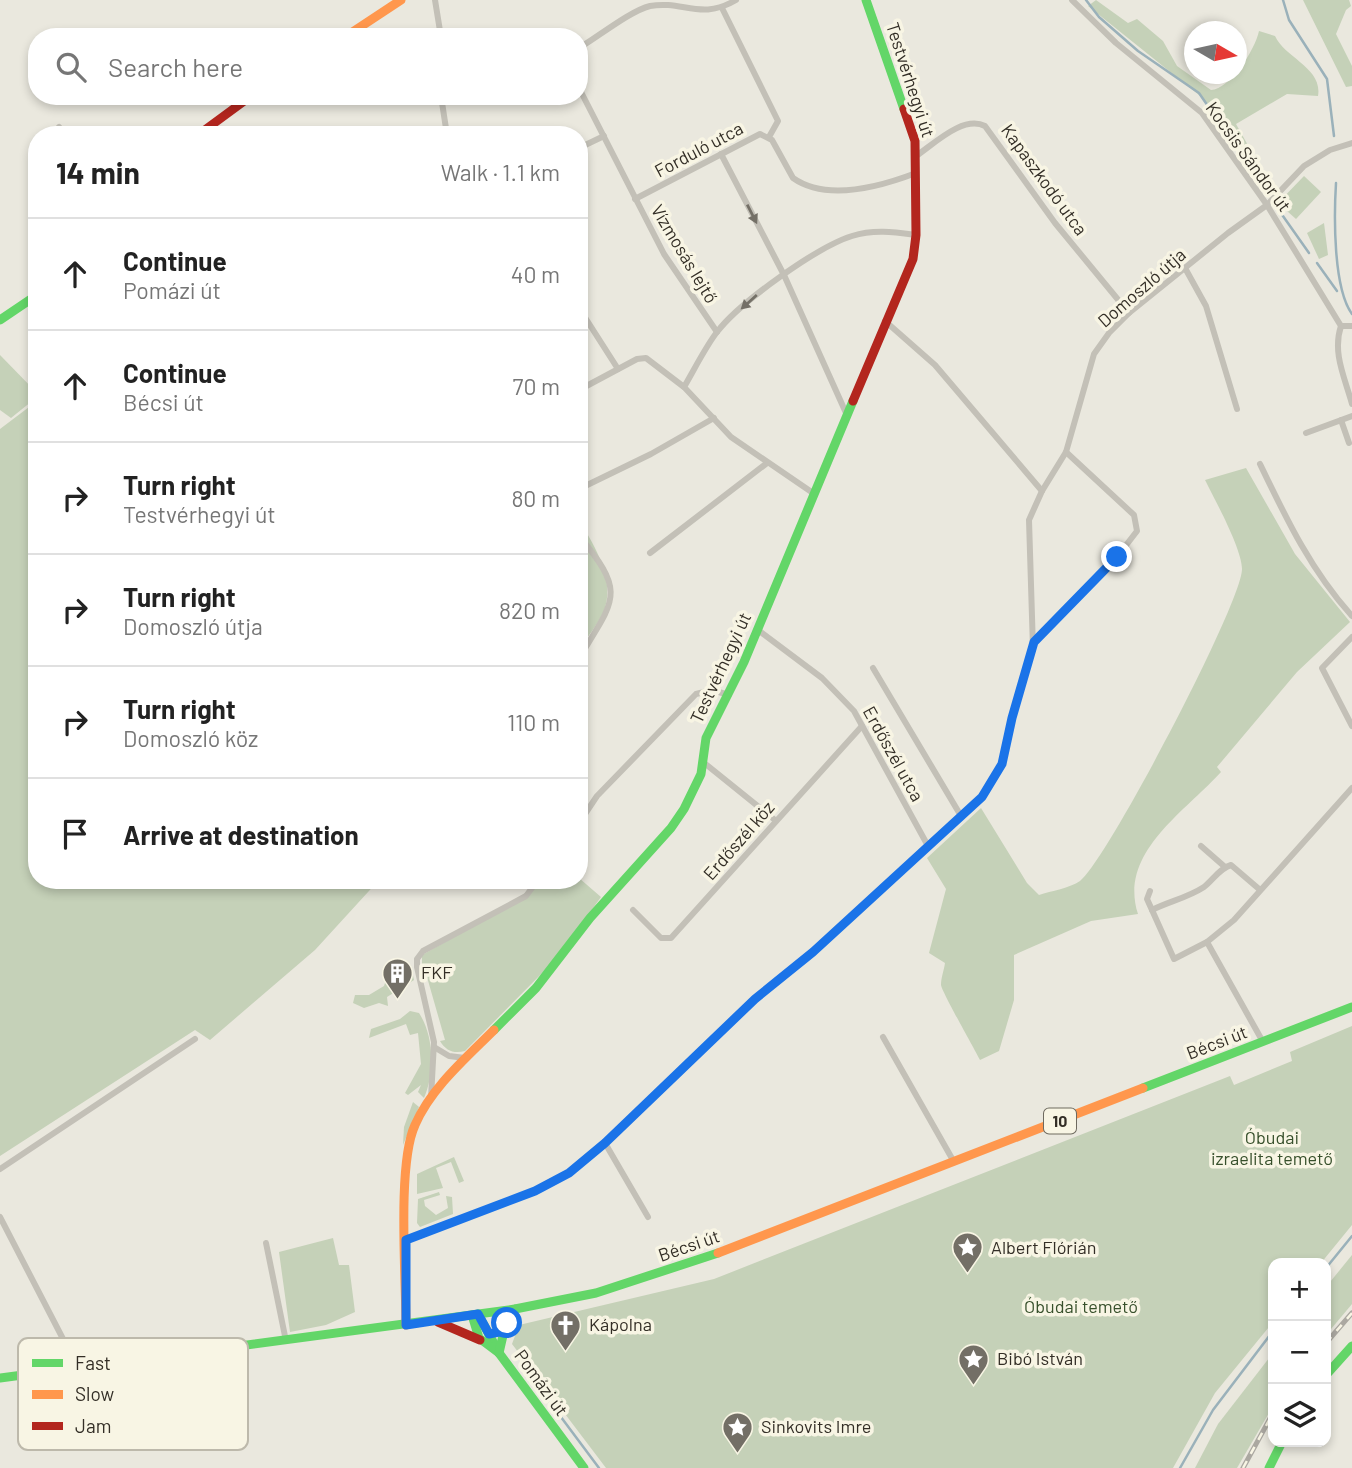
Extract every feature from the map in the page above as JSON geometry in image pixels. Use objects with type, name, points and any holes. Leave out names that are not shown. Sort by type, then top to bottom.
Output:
[{"type":"street","points":[[359,28],[401,0]]},
{"type":"street","points":[[435,0],[440,28]]},
{"type":"street","points":[[588,43],[649,6],[712,11],[736,0]]},
{"type":"street","name":"Testvérhegyi út","points":[[406,1325],[409,1143],[415,1124],[431,1098],[465,1058],[536,988],[605,900],[671,828],[697,785],[706,738],[758,630],[846,413],[913,259],[916,235],[916,156],[906,110],[866,0]]},
{"type":"street","name":"Kocsis Sándor út","points":[[1077,2],[1116,43],[1202,113],[1267,205],[1341,326]]},
{"type":"street","points":[[722,8],[778,121],[769,137]]},
{"type":"street","points":[[210,126],[239,105]]},
{"type":"street","points":[[442,105],[446,126]]},
{"type":"street","name":"Vízmosás lejtő","points":[[588,105],[678,279],[717,332],[784,275],[851,236],[879,231],[916,235]]},
{"type":"street","name":"Kapaszkodó utca","points":[[916,156],[964,125],[974,122],[985,126],[1055,223],[1129,313]]},
{"type":"street","name":"Forduló utca","points":[[635,199],[755,135],[769,137],[793,178],[815,186],[869,187],[916,173]]},
{"type":"street","points":[[588,144],[604,136]]},
{"type":"street","name":"Domoszló útja","points":[[406,1240],[545,1186],[569,1173],[605,1143],[755,999],[813,952],[982,797],[1000,769],[1034,642],[1029,520],[1042,491],[1066,452],[1094,354],[1109,333],[1129,313],[1267,205],[1304,166],[1330,150],[1352,143]]},
{"type":"street","points":[[721,154],[784,275],[846,413]]},
{"type":"street","points":[[1185,268],[1206,306],[1237,409]]},
{"type":"street","points":[[0,320],[28,301]]},
{"type":"street","points":[[886,321],[935,365],[1042,491]]},
{"type":"street","points":[[588,322],[618,369]]},
{"type":"street","points":[[1352,326],[1341,326],[1337,354],[1352,404]]},
{"type":"street","points":[[684,387],[717,332]]},
{"type":"street","points":[[588,385],[646,358],[684,387],[731,437],[813,493]]},
{"type":"street","points":[[1306,432],[1352,416]]},
{"type":"street","points":[[588,485],[651,454],[714,418]]},
{"type":"street","points":[[1341,421],[1349,443]]},
{"type":"street","points":[[1034,642],[1117,557],[1138,531],[1134,515],[1066,452]]},
{"type":"street","points":[[650,552],[767,463]]},
{"type":"street","points":[[1260,464],[1296,538],[1325,584],[1352,616]]},
{"type":"street","points":[[588,547],[607,569],[610,588],[607,612],[588,644]]},
{"type":"street","name":"Erdőszél utca","points":[[758,630],[822,678],[848,704],[928,846]]},
{"type":"street","points":[[1352,636],[1322,668],[1352,726]]},
{"type":"street","points":[[873,667],[961,816]]},
{"type":"street","points":[[588,810],[597,796],[696,694],[702,690],[712,690],[729,695]]},
{"type":"street","name":"Erdőszél köz","points":[[633,910],[662,938],[671,938],[862,726]]},
{"type":"street","points":[[703,762],[775,820]]},
{"type":"street","points":[[1150,891],[1147,899],[1174,959],[1207,942],[1234,920],[1352,788]]},
{"type":"street","points":[[1201,846],[1225,867]]},
{"type":"street","points":[[1152,910],[1169,901],[1185,899],[1213,881],[1225,867],[1231,865],[1259,889]]},
{"type":"street","points":[[431,1098],[434,1047],[417,967],[421,953],[526,896],[531,889]]},
{"type":"street","points":[[1207,942],[1263,1042]]},
{"type":"street","name":"Bécsi út","points":[[248,1346],[515,1309],[641,1280],[1352,1007]]},
{"type":"street","points":[[883,1037],[954,1162]]},
{"type":"street","points":[[0,1169],[195,1038]]},
{"type":"street","points":[[434,1047],[444,1054],[465,1058]]},
{"type":"street","points":[[605,1143],[648,1217]]},
{"type":"street","points":[[0,1217],[63,1338]]},
{"type":"street","points":[[266,1243],[286,1341]]},
{"type":"street","points":[[435,1320],[480,1340],[499,1353],[504,1331],[515,1309]]},
{"type":"street","points":[[475,1315],[473,1328],[480,1340]]},
{"type":"street","name":"Pomázi út","points":[[475,1315],[499,1353],[584,1468]]},
{"type":"street","points":[[489,1334],[504,1331]]},
{"type":"street","points":[[1331,1369],[1352,1346]]},
{"type":"street","name":"Bécsi út","points":[[0,1378],[18,1375]]},
{"type":"street","points":[[1269,1468],[1280,1447]]},
{"type":"green space","points":[[1096,0],[1128,23],[1137,19],[1163,41],[1177,66],[1184,71],[1184,83],[1088,6]]},
{"type":"green space","points":[[1303,0],[1349,0],[1351,6],[1346,10],[1336,34],[1352,66],[1352,86],[1346,87]]},
{"type":"green space","points":[[1259,31],[1275,36],[1309,71],[1318,86],[1318,96],[1287,94],[1236,124],[1264,174],[1258,177],[1204,99],[1185,84],[1202,84],[1211,90],[1224,84],[1247,84],[1247,57]]},
{"type":"green space","points":[[1304,176],[1321,192],[1296,219],[1278,203]]},
{"type":"green space","points":[[1324,223],[1328,255],[1319,259],[1307,233]]},
{"type":"green space","points":[[0,355],[28,384],[28,404],[11,418],[0,410]]},
{"type":"green space","points":[[28,408],[28,889],[371,889],[315,950],[210,1040],[195,1030],[0,1156],[0,429]]},
{"type":"green space","points":[[1246,468],[1295,554],[1350,622],[1297,672],[1217,767],[1221,772],[1158,835],[1137,872],[1134,892],[1138,914],[1091,921],[1014,955],[1014,1000],[999,1051],[980,1060],[941,985],[945,963],[929,953],[946,889],[927,858],[981,808],[1027,883],[1039,895],[1080,881],[1095,863],[1171,730],[1236,591],[1242,569],[1238,549],[1205,480]]},
{"type":"green space","points":[[588,536],[602,565],[607,589],[607,601],[588,637]]},
{"type":"green space","points":[[588,886],[601,897],[557,958],[465,1051],[454,1052],[440,1041],[445,1040],[425,970],[422,970],[422,955],[509,906],[530,889],[588,889]]},
{"type":"green space","points":[[411,967],[414,980],[387,997],[388,1006],[379,1003],[364,1008],[353,1003],[355,995],[369,995],[384,986],[386,980],[410,972]]},
{"type":"green space","points":[[410,1011],[419,1013],[430,1043],[430,1077],[424,1098],[418,1092],[421,1085],[408,1095],[405,1093],[421,1064],[418,1033],[410,1035],[406,1024],[369,1038],[371,1029],[400,1019]]},
{"type":"green space","name":"Óbudai temető","points":[[1352,1026],[1352,1225],[1325,1258],[1268,1258],[1268,1328],[1215,1393],[1173,1468],[606,1468],[512,1344],[519,1325],[714,1279],[1230,1076],[1234,1085],[1292,1061],[1290,1052]]},
{"type":"green space","points":[[413,1102],[419,1107],[403,1145],[404,1127]]},
{"type":"green space","points":[[454,1157],[464,1181],[459,1183],[451,1162],[436,1168],[443,1188],[417,1194],[417,1174]]},
{"type":"green space","points":[[439,1192],[440,1195],[424,1200],[425,1206],[436,1215],[448,1208],[446,1196],[452,1197],[453,1214],[420,1227],[417,1223],[418,1199]]},
{"type":"green space","points":[[333,1238],[339,1265],[349,1265],[355,1312],[326,1325],[290,1332],[279,1252]]},
{"type":"green space","points":[[1352,1255],[1352,1304],[1331,1329],[1331,1321],[1331,1281]]},
{"type":"green space","points":[[1268,1359],[1268,1415],[1237,1468],[1195,1468],[1218,1424]]},
{"type":"waterway","points":[[1086,0],[1099,17],[1138,51],[1199,93],[1267,192]]},
{"type":"waterway","points":[[1283,0],[1289,20],[1327,79],[1334,136]]},
{"type":"waterway","points":[[1336,183],[1335,232],[1338,270],[1341,287],[1352,314]]},
{"type":"waterway","points":[[1278,209],[1309,253]]},
{"type":"waterway","points":[[1317,263],[1337,291]]},
{"type":"waterway","points":[[1331,1262],[1352,1236]]},
{"type":"waterway","points":[[1180,1468],[1213,1410],[1268,1338]]},
{"type":"waterway","points":[[549,1401],[599,1468]]},
{"type":"railway","points":[[1331,1337],[1352,1313]]},
{"type":"railway","points":[[1243,1468],[1268,1422]]},
{"type":"traffic: fast","points":[[866,0],[904,109]]},
{"type":"traffic: fast","points":[[0,320],[28,301]]},
{"type":"traffic: fast","points":[[494,1030],[536,988],[590,918],[671,828],[684,809],[701,774],[706,738],[744,662],[853,401]]},
{"type":"traffic: fast","points":[[1143,1088],[1352,1007]]},
{"type":"traffic: fast","points":[[248,1345],[515,1309],[596,1293],[718,1253]]},
{"type":"traffic: fast","points":[[499,1353],[504,1331],[515,1309]]},
{"type":"traffic: fast","points":[[478,1314],[499,1353],[584,1468]]},
{"type":"traffic: fast","points":[[472,1315],[479,1338],[499,1353]]},
{"type":"traffic: fast","points":[[1331,1369],[1352,1346]]},
{"type":"traffic: fast","points":[[0,1378],[18,1376]]},
{"type":"traffic: fast","points":[[1269,1468],[1280,1447]]},
{"type":"traffic: slow","points":[[359,28],[401,0]]},
{"type":"traffic: slow","points":[[406,1325],[404,1193],[409,1143],[415,1125],[430,1098],[494,1030]]},
{"type":"traffic: slow","points":[[718,1253],[1143,1088]]},
{"type":"traffic: jam","points":[[210,126],[239,105]]},
{"type":"traffic: jam","points":[[853,401],[913,259],[916,235],[915,141],[904,109]]},
{"type":"traffic: jam","points":[[438,1322],[480,1340]]},
{"type":"place","name":"FKF","points":[[398,1000]]},
{"type":"place","name":"Albert Flórián","points":[[968,1275]]},
{"type":"place","name":"Kápolna","points":[[566,1352]]},
{"type":"place","name":"Bibó István","points":[[974,1386]]},
{"type":"place","name":"Sinkovits Imre","points":[[738,1454]]},
{"type":"route","points":[[507,1323],[504,1331],[489,1334],[478,1314],[406,1325],[406,1240],[535,1191],[569,1173],[605,1143],[755,999],[813,952],[982,797],[994,782],[1002,764],[1034,642],[1117,557]]},
{"type":"park label","name":"Óbudai izraelita temető","points":[[1272,1148]]}]
